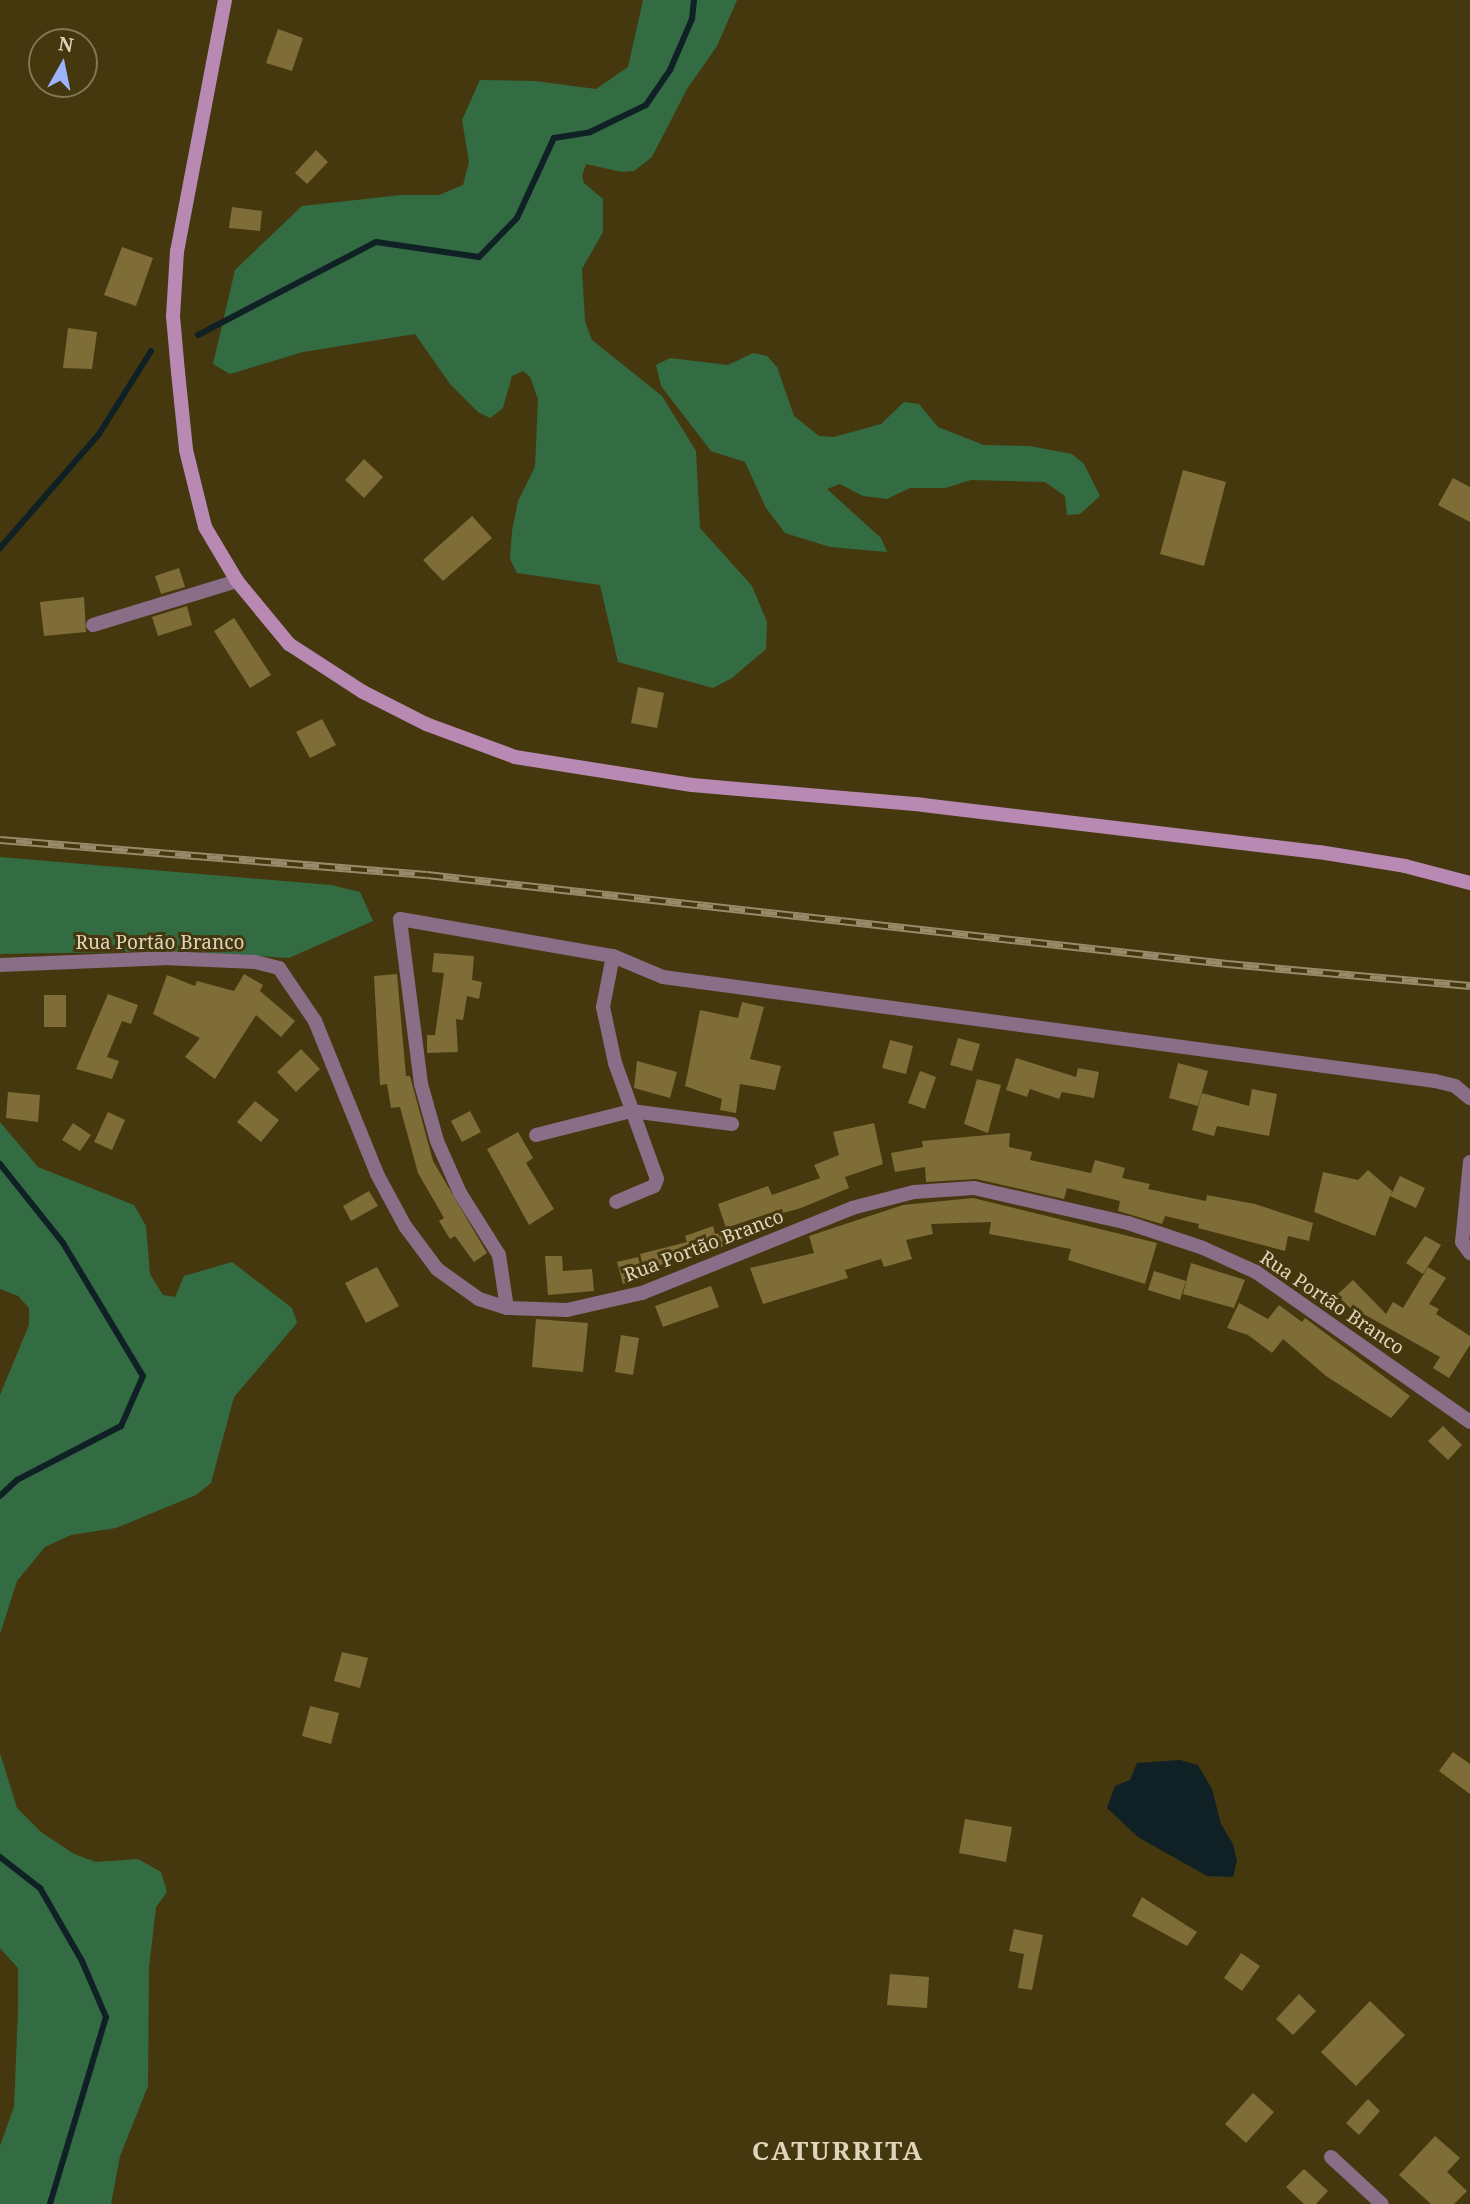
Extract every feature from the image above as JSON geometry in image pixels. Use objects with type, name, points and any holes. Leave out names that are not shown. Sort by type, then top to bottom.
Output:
[{"type":"main road","points":[[225,0],[177,251],[173,316],[186,450],[205,527],[237,581],[289,644],[363,692],[426,724],[515,757],[692,785],[923,805],[1319,852],[1424,870],[1470,883]]},
{"type":"street","points":[[93,625],[237,581]]},
{"type":"street","points":[[508,1308],[499,1255],[460,1193],[437,1140],[421,1084],[400,919],[614,956],[663,977],[1435,1081],[1455,1086],[1470,1097]]},
{"type":"street","points":[[614,956],[603,1007],[631,1111],[657,1179],[654,1186],[616,1202]]},
{"type":"street","name":"Rua Portão Branco","points":[[0,965],[164,958],[255,962],[279,968],[315,1020],[377,1174],[405,1226],[437,1269],[479,1299],[508,1308],[567,1310],[642,1293],[852,1208],[914,1192],[974,1188],[1128,1223],[1203,1248],[1256,1272],[1470,1422]]},
{"type":"street","points":[[536,1135],[631,1111],[732,1124]]},
{"type":"street","points":[[1470,1162],[1462,1242],[1470,1254]]},
{"type":"street","points":[[1331,2157],[1382,2204]]},
{"type":"green space","points":[[643,0],[737,0],[717,46],[687,89],[652,157],[634,171],[622,172],[586,164],[582,176],[584,183],[603,199],[603,232],[582,269],[585,321],[592,340],[662,396],[696,451],[700,528],[752,586],[767,622],[766,649],[732,678],[713,688],[618,662],[600,585],[517,573],[510,559],[512,531],[518,501],[535,467],[538,399],[530,377],[523,371],[512,376],[503,408],[490,418],[478,412],[450,384],[415,334],[303,352],[230,374],[213,364],[235,270],[302,206],[401,195],[439,195],[463,185],[469,162],[462,120],[480,80],[535,81],[596,89],[628,67]]},
{"type":"green space","points":[[753,353],[767,356],[777,367],[794,416],[819,436],[834,437],[881,424],[904,402],[919,404],[938,427],[984,445],[1030,446],[1072,454],[1084,464],[1100,496],[1080,514],[1067,515],[1065,496],[1045,482],[971,480],[945,488],[910,488],[887,499],[863,496],[840,484],[827,489],[881,538],[887,552],[830,547],[785,533],[766,508],[745,462],[711,451],[661,386],[656,365],[670,358],[728,365]]},
{"type":"green space","points":[[0,857],[331,885],[360,892],[373,921],[289,958],[181,951],[0,954]]},
{"type":"green space","points":[[0,1122],[38,1167],[134,1205],[146,1226],[150,1274],[163,1295],[175,1297],[184,1276],[232,1262],[292,1308],[297,1323],[234,1397],[211,1483],[196,1495],[116,1528],[71,1535],[45,1547],[17,1581],[0,1634],[0,1395],[29,1325],[29,1308],[18,1296],[0,1289]]},
{"type":"green space","points":[[0,1753],[17,1808],[41,1832],[74,1854],[96,1862],[138,1859],[161,1872],[167,1892],[156,1907],[149,1968],[148,2086],[120,2156],[111,2204],[0,2204],[0,2146],[14,2107],[18,1968],[0,1948]]},
{"type":"shaded area","points":[[1180,1760],[1198,1765],[1212,1789],[1221,1824],[1233,1844],[1237,1861],[1233,1877],[1207,1876],[1138,1837],[1107,1808],[1115,1786],[1130,1780],[1137,1763]]},
{"type":"building","points":[[278,29],[303,38],[292,71],[266,63]]},
{"type":"building","points":[[316,150],[328,162],[307,184],[295,173]]},
{"type":"building","points":[[232,207],[262,211],[260,231],[229,228]]},
{"type":"building","points":[[122,247],[153,258],[136,306],[104,295]]},
{"type":"building","points":[[68,328],[97,332],[92,369],[63,368]]},
{"type":"building","points":[[364,459],[383,477],[364,498],[345,480]]},
{"type":"building","points":[[1183,470],[1226,482],[1204,566],[1160,554]]},
{"type":"building","points":[[1453,478],[1470,487],[1470,522],[1438,505]]},
{"type":"building","points":[[472,516],[492,538],[443,581],[423,560]]},
{"type":"building","points":[[179,568],[185,587],[161,594],[155,576]]},
{"type":"building","points":[[84,597],[86,632],[44,636],[40,602]]},
{"type":"building","points":[[187,606],[192,625],[158,636],[152,617]]},
{"type":"building","points":[[234,618],[271,675],[250,688],[214,631]]},
{"type":"building","points":[[638,687],[664,693],[657,728],[631,723]]},
{"type":"building","points":[[322,719],[336,745],[310,758],[296,732]]},
{"type":"building","points":[[434,953],[474,956],[472,980],[482,982],[479,999],[467,996],[463,1020],[456,1019],[458,1052],[427,1053],[427,1035],[435,1035],[444,973],[432,972]]},
{"type":"building","points":[[244,974],[263,985],[260,991],[295,1021],[281,1037],[256,1015],[215,1079],[185,1057],[200,1038],[153,1014],[167,975],[195,986],[197,981],[234,991]]},
{"type":"building","points":[[397,974],[406,1076],[410,1076],[433,1161],[487,1253],[474,1262],[455,1236],[450,1239],[439,1221],[444,1218],[418,1173],[400,1107],[391,1108],[387,1084],[380,1085],[374,976]]},
{"type":"building","points":[[108,994],[138,1005],[131,1024],[122,1021],[107,1057],[119,1061],[112,1079],[76,1069]]},
{"type":"building","points":[[44,995],[66,995],[66,1027],[44,1027]]},
{"type":"building","points":[[742,1002],[764,1007],[750,1059],[781,1066],[775,1090],[740,1084],[736,1113],[720,1110],[722,1099],[685,1086],[700,1010],[738,1018]]},
{"type":"building","points":[[958,1038],[980,1044],[972,1071],[950,1065]]},
{"type":"building","points":[[890,1040],[913,1046],[906,1074],[882,1068]]},
{"type":"building","points":[[301,1049],[320,1069],[296,1092],[277,1072]]},
{"type":"building","points":[[1016,1058],[1076,1077],[1078,1068],[1099,1072],[1094,1098],[1062,1092],[1059,1099],[1030,1089],[1027,1097],[1006,1090]]},
{"type":"building","points":[[637,1061],[677,1072],[670,1098],[634,1088]]},
{"type":"building","points":[[1178,1063],[1208,1071],[1198,1106],[1169,1098]]},
{"type":"building","points":[[920,1071],[936,1077],[925,1109],[908,1103]]},
{"type":"building","points":[[977,1079],[1001,1085],[988,1133],[964,1124]]},
{"type":"building","points":[[1252,1089],[1277,1094],[1269,1136],[1217,1126],[1214,1136],[1192,1130],[1202,1093],[1249,1106]]},
{"type":"building","points":[[8,1092],[40,1095],[38,1122],[6,1118]]},
{"type":"building","points":[[255,1101],[279,1120],[261,1142],[237,1122]]},
{"type":"building","points":[[470,1111],[481,1132],[462,1142],[451,1121]]},
{"type":"building","points":[[108,1112],[125,1120],[112,1150],[94,1142]]},
{"type":"building","points":[[73,1123],[91,1135],[80,1151],[62,1140]]},
{"type":"building","points":[[874,1123],[883,1164],[845,1177],[849,1188],[801,1208],[783,1213],[782,1209],[726,1228],[718,1204],[768,1186],[772,1195],[820,1178],[814,1165],[839,1155],[833,1132]]},
{"type":"building","points":[[518,1132],[533,1158],[526,1163],[554,1209],[529,1225],[487,1149]]},
{"type":"building","points":[[1010,1133],[1009,1147],[1032,1152],[1030,1160],[1091,1173],[1095,1160],[1125,1168],[1122,1178],[1150,1184],[1148,1189],[1206,1201],[1207,1195],[1255,1204],[1313,1223],[1309,1241],[1288,1236],[1285,1251],[1198,1228],[1199,1224],[1165,1216],[1162,1224],[1118,1211],[1120,1201],[1067,1188],[1064,1199],[976,1179],[926,1182],[925,1167],[895,1172],[891,1153],[923,1147],[922,1141]]},
{"type":"building","points":[[1368,1170],[1392,1191],[1391,1195],[1400,1176],[1425,1188],[1416,1208],[1390,1196],[1375,1236],[1314,1212],[1323,1172],[1358,1180]]},
{"type":"building","points":[[369,1191],[378,1206],[351,1221],[343,1206]]},
{"type":"building","points":[[973,1198],[1157,1243],[1145,1284],[1068,1260],[1071,1249],[989,1234],[991,1222],[931,1224],[933,1234],[906,1240],[912,1259],[884,1267],[881,1259],[845,1270],[848,1278],[763,1304],[750,1268],[814,1253],[809,1236],[903,1205]]},
{"type":"building","points":[[713,1226],[715,1234],[730,1230],[734,1243],[644,1270],[640,1254],[687,1242],[685,1236]]},
{"type":"building","points":[[1425,1236],[1441,1245],[1423,1274],[1406,1263]]},
{"type":"building","points":[[545,1256],[562,1256],[563,1271],[592,1269],[594,1291],[548,1295]]},
{"type":"building","points":[[638,1257],[644,1279],[623,1284],[617,1262]]},
{"type":"building","points":[[1191,1263],[1245,1280],[1234,1308],[1183,1294]]},
{"type":"building","points":[[377,1267],[399,1306],[366,1323],[345,1283]]},
{"type":"building","points":[[1428,1267],[1446,1278],[1429,1304],[1439,1309],[1436,1314],[1470,1336],[1470,1345],[1449,1378],[1433,1368],[1440,1357],[1360,1312],[1357,1315],[1337,1295],[1353,1280],[1386,1314],[1393,1302],[1403,1308]]},
{"type":"building","points":[[1154,1271],[1186,1281],[1180,1300],[1148,1290]]},
{"type":"building","points":[[711,1286],[719,1307],[663,1327],[655,1306]]},
{"type":"building","points":[[1239,1303],[1268,1319],[1279,1305],[1302,1322],[1305,1318],[1410,1396],[1391,1418],[1326,1376],[1283,1339],[1272,1353],[1248,1335],[1227,1328]]},
{"type":"building","points":[[536,1319],[588,1323],[583,1372],[532,1367]]},
{"type":"building","points":[[621,1335],[639,1338],[633,1375],[615,1372]]},
{"type":"building","points":[[1443,1426],[1462,1445],[1448,1460],[1428,1441]]},
{"type":"building","points":[[342,1652],[368,1658],[360,1688],[334,1681]]},
{"type":"building","points":[[310,1706],[339,1713],[331,1744],[302,1736]]},
{"type":"building","points":[[1453,1752],[1470,1764],[1470,1794],[1439,1771]]},
{"type":"building","points":[[965,1819],[1012,1827],[1006,1862],[959,1853]]},
{"type":"building","points":[[1142,1897],[1197,1932],[1187,1946],[1132,1916]]},
{"type":"building","points":[[1014,1929],[1043,1935],[1032,1990],[1018,1988],[1024,1954],[1009,1951]]},
{"type":"building","points":[[1241,1953],[1260,1966],[1242,1991],[1224,1978]]},
{"type":"building","points":[[890,1974],[929,1977],[927,2008],[887,2005]]},
{"type":"building","points":[[1299,1994],[1316,2011],[1293,2035],[1276,2019]]},
{"type":"building","points":[[1370,2001],[1405,2035],[1356,2086],[1321,2052]]},
{"type":"building","points":[[1253,2093],[1274,2112],[1246,2143],[1225,2124]]},
{"type":"building","points":[[1368,2099],[1380,2111],[1359,2135],[1346,2123]]},
{"type":"building","points":[[1435,2136],[1460,2158],[1447,2172],[1467,2191],[1454,2204],[1431,2204],[1399,2175]]},
{"type":"building","points":[[1304,2169],[1328,2191],[1316,2204],[1304,2204],[1286,2187]]},
{"type":"waterway","points":[[198,335],[376,242],[479,257],[517,218],[554,138],[590,132],[646,105],[670,70],[692,19],[694,0]]},
{"type":"waterway","points":[[0,548],[99,434],[151,351]]},
{"type":"waterway","points":[[0,1164],[63,1243],[143,1376],[121,1426],[17,1480],[0,1496]]},
{"type":"waterway","points":[[0,1857],[40,1888],[82,1961],[106,2017],[50,2204]]},
{"type":"railway","points":[[0,840],[427,875],[1227,964],[1470,986]]},
{"type":"district","name":"CATURRITA","points":[[838,2151]]}]
